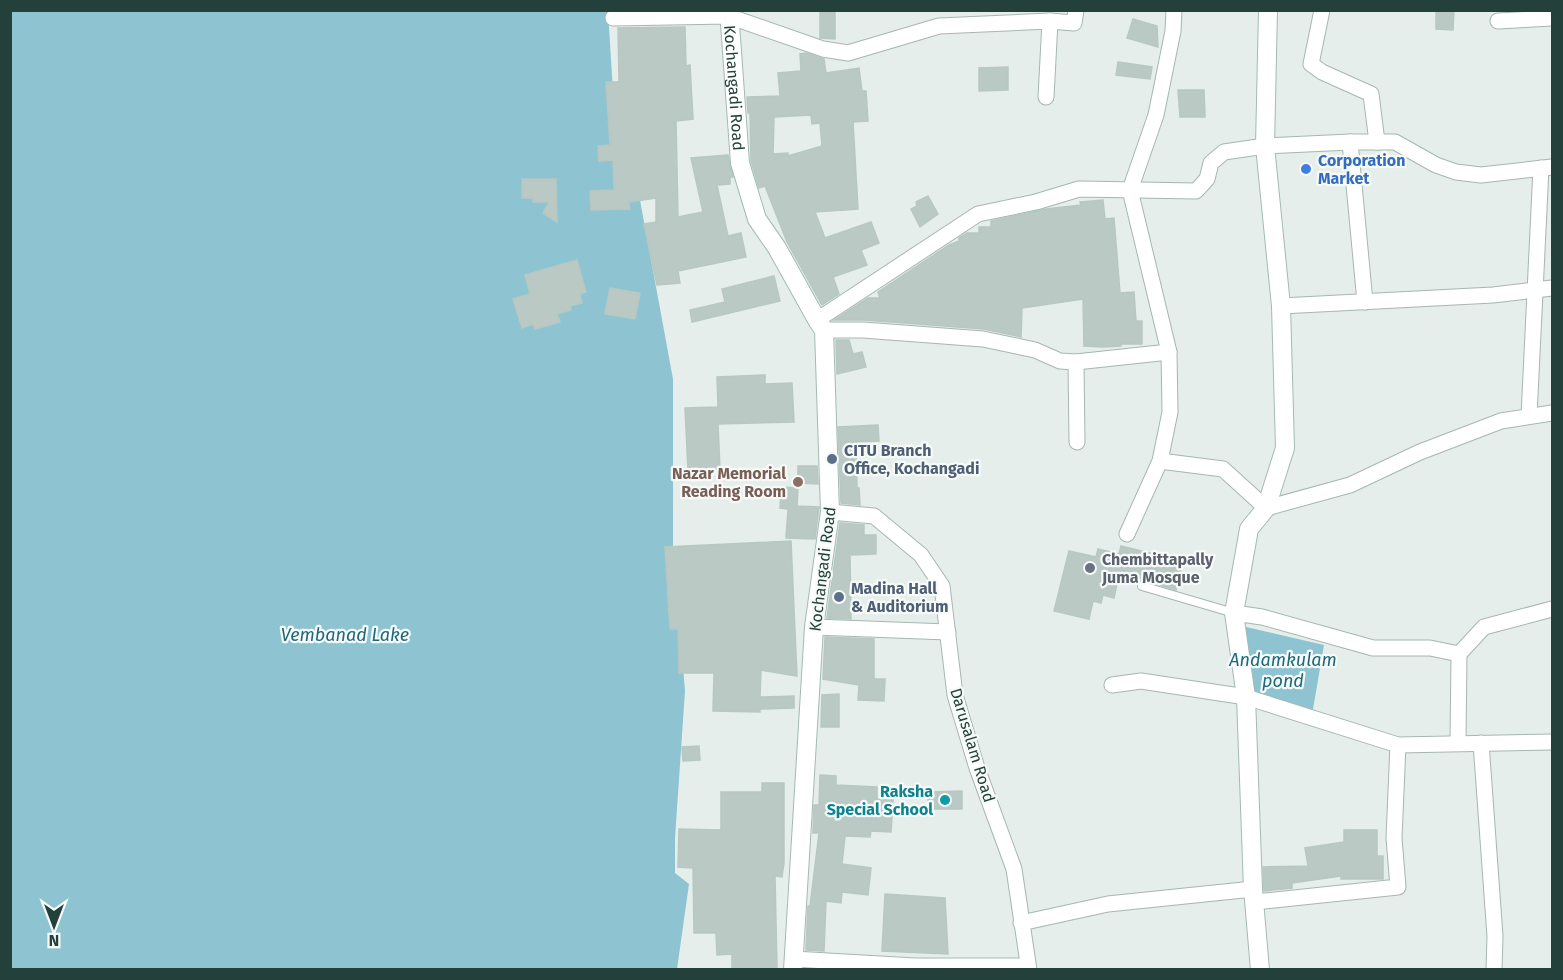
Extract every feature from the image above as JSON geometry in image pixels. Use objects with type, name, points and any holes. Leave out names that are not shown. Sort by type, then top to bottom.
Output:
[{"type":"street","points":[[613,18],[728,14],[823,49],[848,53],[939,26],[1050,21],[1074,23],[1076,10]]},
{"type":"street","points":[[1127,534],[1160,461],[1170,412],[1169,352],[1130,190],[1156,115],[1173,31],[1174,10]]},
{"type":"street","points":[[1260,969],[1254,896],[1246,698],[1234,613],[1249,529],[1266,508],[1286,448],[1281,306],[1265,146],[1268,10]]},
{"type":"street","points":[[1322,10],[1311,64],[1322,72],[1371,94],[1377,142]]},
{"type":"street","name":"Kochangadi Road","points":[[728,14],[740,164],[745,186],[757,219],[777,248],[820,325],[830,512],[814,627],[812,692],[793,964]]},
{"type":"street","points":[[1498,21],[1552,18]]},
{"type":"street","points":[[1046,97],[1050,21]]},
{"type":"street","points":[[1350,142],[1365,302]]},
{"type":"street","points":[[820,325],[978,214],[1036,202],[1079,189],[1196,190],[1207,179],[1211,163],[1224,152],[1265,146],[1395,142],[1436,165],[1456,172],[1481,175],[1547,168],[1535,291],[1529,416]]},
{"type":"street","points":[[1281,306],[1535,291],[1552,288]]},
{"type":"street","points":[[820,325],[983,339],[1035,350],[1060,361],[1076,362],[1169,352]]},
{"type":"street","points":[[1076,362],[1077,442]]},
{"type":"street","points":[[1266,508],[1350,485],[1419,452],[1501,421],[1552,413]]},
{"type":"street","points":[[1160,461],[1223,470],[1266,508]]},
{"type":"street","name":"Darusalam Road","points":[[830,512],[874,516],[921,555],[942,586],[956,695],[977,768],[1014,869],[1028,968]]},
{"type":"street","points":[[1458,743],[1459,654],[1484,627],[1552,609]]},
{"type":"street","points":[[1234,613],[1262,617],[1373,648],[1430,648],[1459,654]]},
{"type":"street","points":[[814,627],[948,632]]},
{"type":"street","points":[[1112,686],[1141,681],[1246,698],[1398,745],[1552,742]]},
{"type":"street","points":[[1481,743],[1495,936],[1494,969]]},
{"type":"street","points":[[1021,923],[1108,904],[1398,887],[1394,838],[1398,745]]},
{"type":"street","points":[[793,964],[915,968],[1028,968]]},
{"type":"lane","points":[[1142,586],[1234,613]]},
{"type":"water","name":"Vembanad Lake","points":[[10,11],[608,11],[617,156],[635,173],[673,379],[673,545],[685,691],[675,838],[675,873],[689,884],[677,969],[11,969]]},
{"type":"water","name":"Andamkulam pond","points":[[1242,626],[1324,645],[1312,715],[1250,696]]},
{"type":"building","points":[[1436,10],[1454,10],[1453,30],[1436,29]]},
{"type":"building","points":[[820,12],[835,12],[835,39],[820,38]]},
{"type":"building","points":[[1133,19],[1157,26],[1158,47],[1127,38]]},
{"type":"building","points":[[685,27],[686,66],[690,65],[693,119],[676,121],[678,217],[703,212],[691,158],[728,155],[733,177],[730,177],[730,184],[717,185],[728,236],[741,233],[746,257],[678,271],[680,283],[657,285],[644,224],[656,222],[656,198],[629,202],[630,209],[591,210],[590,191],[614,190],[613,160],[599,161],[598,146],[610,145],[606,82],[619,82],[618,28]]},
{"type":"building","points":[[806,53],[824,59],[826,73],[859,68],[862,91],[866,91],[868,121],[853,122],[858,209],[815,212],[825,238],[871,222],[879,243],[861,250],[867,265],[833,277],[839,294],[822,305],[787,242],[765,186],[759,188],[751,161],[750,113],[748,113],[747,97],[780,96],[778,73],[801,71],[800,54]],"holes":[[[811,115],[812,124],[820,123],[822,146],[788,156],[788,153],[773,154],[774,117]]]},
{"type":"building","points":[[1118,62],[1152,67],[1150,79],[1116,75]]},
{"type":"building","points":[[1008,67],[1008,90],[979,91],[979,68]]},
{"type":"building","points":[[1178,90],[1204,90],[1205,117],[1180,117]]},
{"type":"building","points":[[522,179],[556,179],[557,222],[543,213],[549,202],[533,202],[533,198],[522,198]]},
{"type":"building","points":[[928,196],[938,214],[920,227],[911,209],[917,206],[916,202]]},
{"type":"building","points":[[1103,200],[1105,219],[1114,218],[1120,293],[1134,292],[1136,321],[1142,321],[1142,344],[1084,346],[1083,299],[1022,308],[1021,337],[984,329],[834,320],[868,298],[880,298],[878,292],[949,245],[959,241],[959,238],[967,233],[979,233],[979,227],[991,227],[991,221],[1046,209],[1081,205],[1080,202]]},
{"type":"building","points":[[577,260],[586,292],[580,294],[582,303],[570,306],[571,310],[557,314],[560,322],[535,329],[533,324],[522,328],[513,299],[530,294],[525,275]]},
{"type":"building","points":[[774,276],[780,301],[692,322],[690,310],[725,302],[722,289]]},
{"type":"building","points":[[610,288],[640,293],[635,319],[605,314]]},
{"type":"building","points":[[836,340],[849,340],[853,354],[862,352],[866,367],[837,374]]},
{"type":"building","points":[[765,375],[765,384],[792,383],[794,422],[718,424],[720,469],[688,470],[685,408],[718,407],[717,377]]},
{"type":"building","points":[[878,425],[879,441],[856,442],[857,488],[859,488],[860,505],[841,503],[838,427]]},
{"type":"building","points":[[798,466],[817,466],[818,484],[798,483]]},
{"type":"building","points":[[781,487],[798,488],[797,506],[819,507],[815,539],[786,538],[788,509],[780,508]]},
{"type":"building","points":[[840,523],[864,525],[864,535],[876,535],[876,554],[850,555],[851,619],[827,618]]},
{"type":"building","points":[[791,541],[797,676],[761,670],[760,697],[794,696],[794,708],[760,709],[760,712],[713,711],[714,673],[679,673],[678,629],[670,629],[665,547]]},
{"type":"building","points":[[1121,546],[1183,561],[1176,590],[1144,580],[1137,583],[1118,579],[1114,598],[1103,595],[1101,603],[1093,601],[1089,619],[1054,611],[1069,551],[1096,557],[1098,549],[1119,554]]},
{"type":"building","points":[[825,637],[874,639],[874,679],[885,679],[884,701],[858,700],[859,685],[823,679]]},
{"type":"building","points":[[839,694],[839,727],[821,727],[822,695]]},
{"type":"building","points":[[699,746],[700,760],[683,761],[682,747]]},
{"type":"building","points":[[820,775],[836,776],[836,785],[877,787],[877,799],[893,800],[891,832],[871,831],[870,837],[845,836],[842,864],[871,868],[868,895],[842,892],[841,903],[826,901],[824,951],[806,950],[808,906],[810,906],[819,833],[813,833],[814,805],[819,805]]},
{"type":"building","points":[[762,783],[784,783],[784,863],[782,877],[775,876],[777,969],[732,969],[732,954],[717,955],[716,933],[694,933],[693,868],[678,867],[679,829],[721,830],[721,792],[762,792]]},
{"type":"building","name":"Raksha Special School","points":[[962,791],[962,809],[928,809],[928,792]]},
{"type":"building","points":[[1344,830],[1377,830],[1377,856],[1383,856],[1383,879],[1341,879],[1341,876],[1292,883],[1292,888],[1264,891],[1263,867],[1308,866],[1305,848],[1344,842]]},
{"type":"building","points":[[885,894],[945,898],[948,954],[882,951]]},
{"type":"place","name":"Corporation Market","points":[[1306,169]]},
{"type":"place","name":"CITU Branch Office, Kochangadi","points":[[832,459]]},
{"type":"place","name":"Nazar Memorial Reading Room","points":[[798,482]]},
{"type":"place","name":"Chembittapally Juma Mosque","points":[[1090,568]]},
{"type":"place","name":"Madina Hall & Auditorium","points":[[839,597]]},
{"type":"place","name":"Raksha Special School","points":[[945,800]]}]
